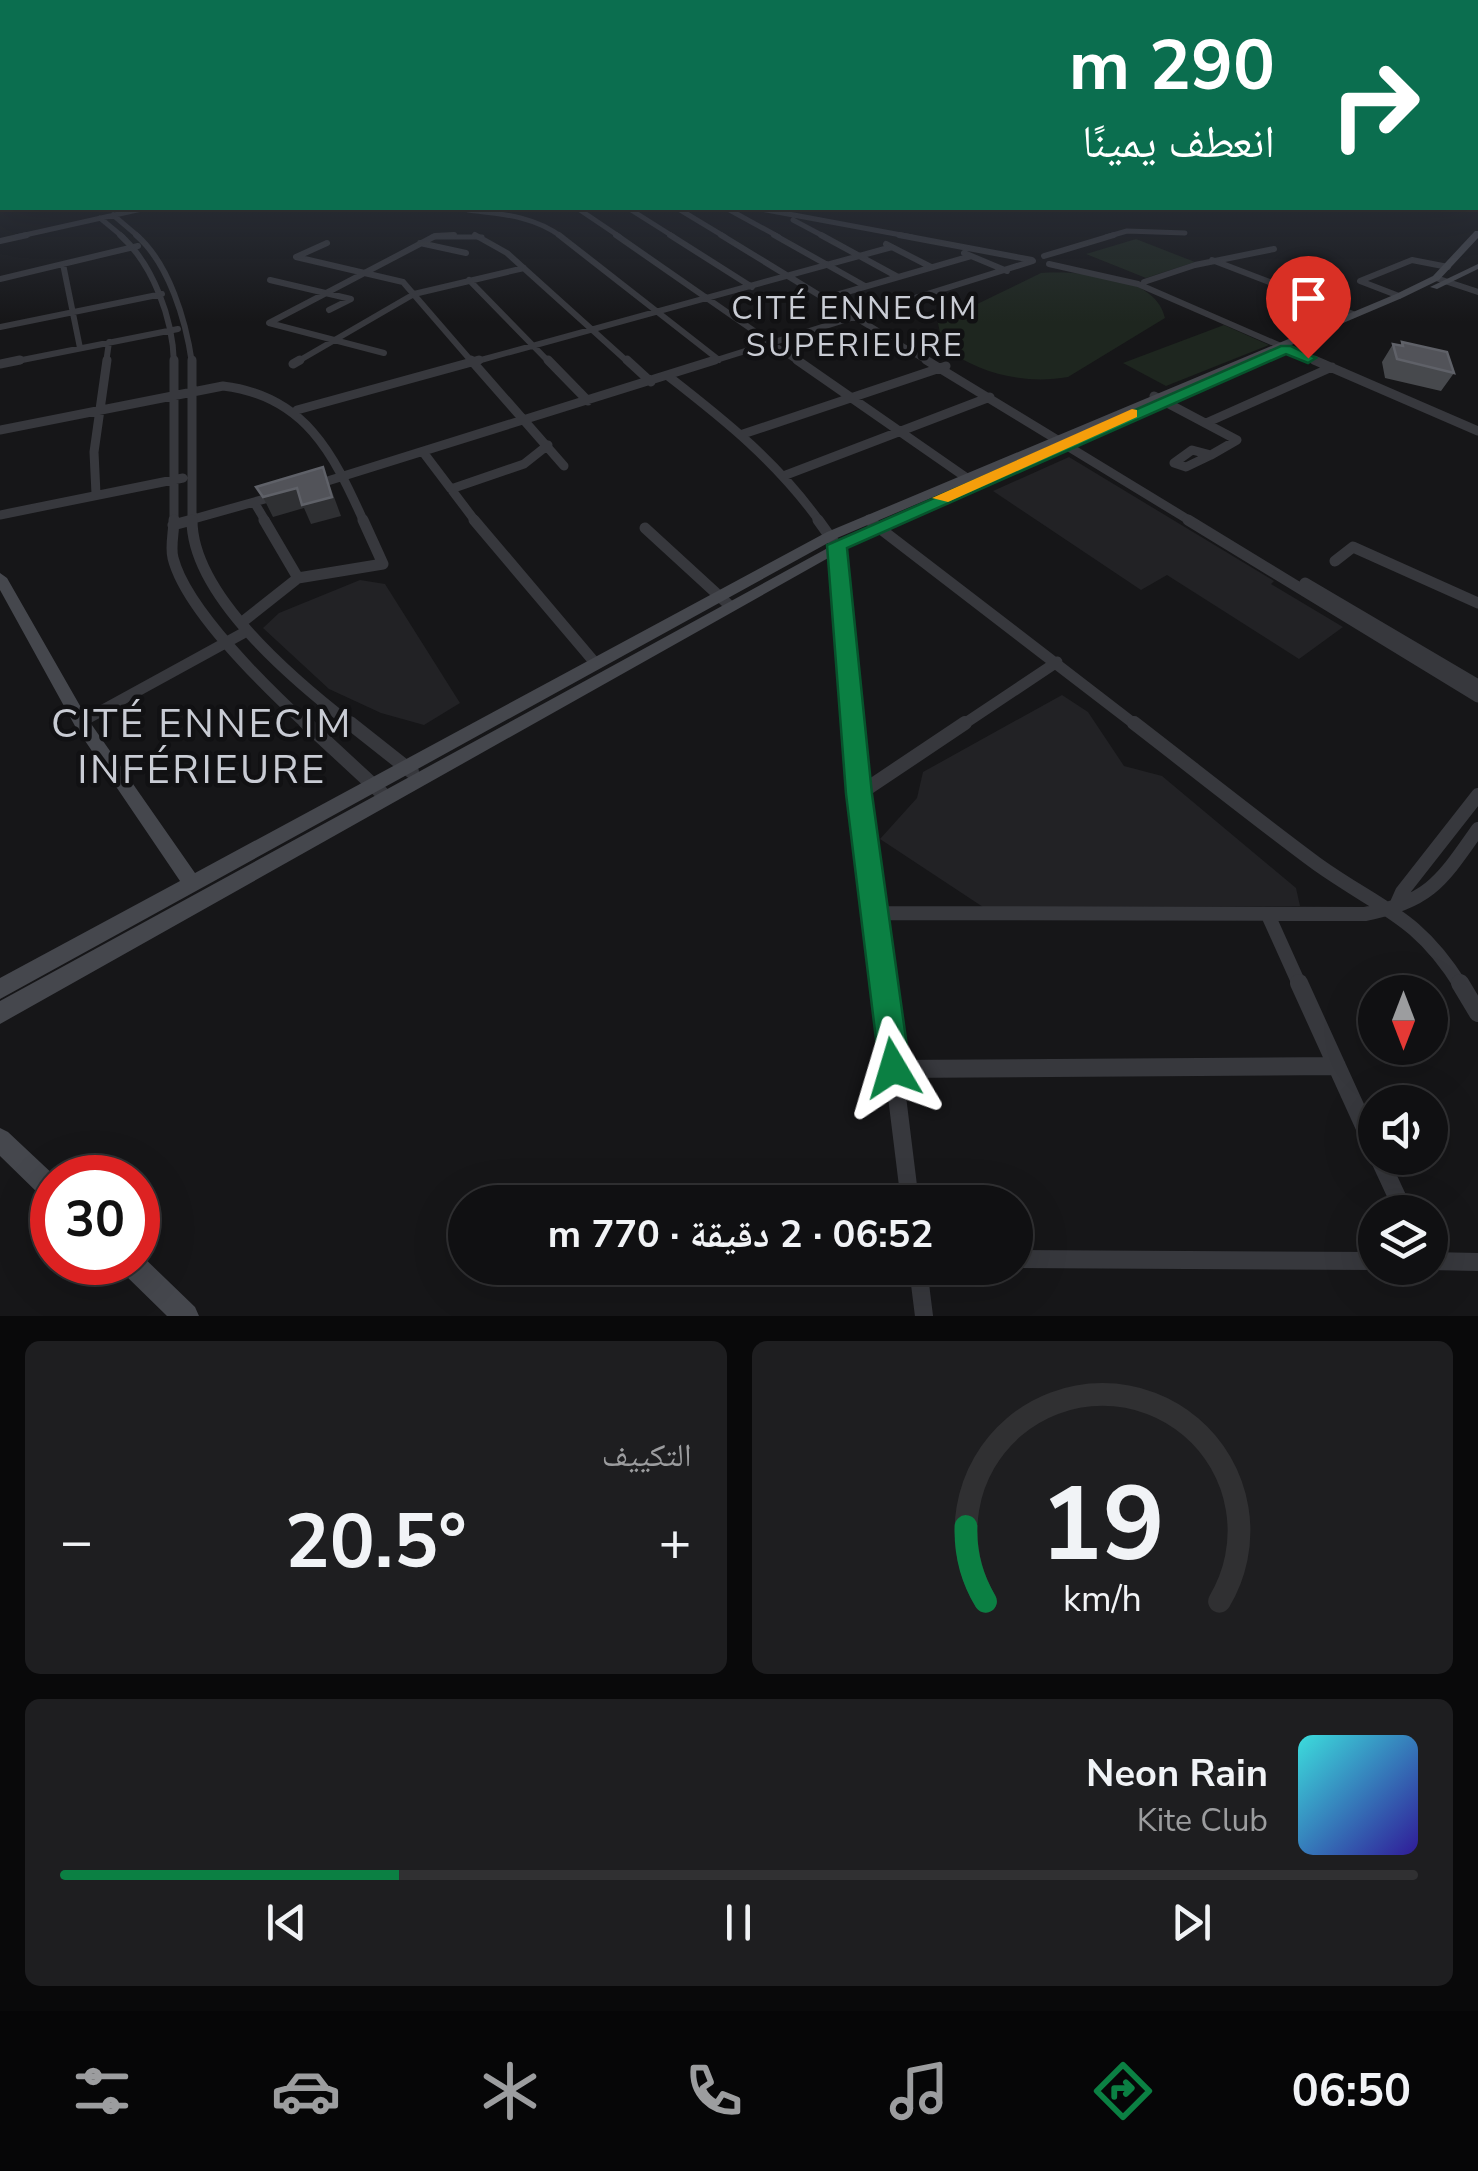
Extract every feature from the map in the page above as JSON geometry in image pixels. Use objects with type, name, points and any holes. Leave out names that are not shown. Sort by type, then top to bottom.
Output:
[{"type":"street","points":[[0,241],[137,210]]},
{"type":"street","points":[[468,210],[516,215],[547,226],[720,360]]},
{"type":"street","points":[[580,210],[854,396],[970,480]]},
{"type":"street","points":[[631,210],[752,287]]},
{"type":"street","points":[[680,210],[826,298],[863,315],[1478,697]]},
{"type":"street","points":[[730,210],[865,286]]},
{"type":"street","points":[[766,210],[1041,260],[1138,284],[1478,428]]},
{"type":"street","points":[[778,210],[1144,282],[1285,346],[1443,275],[1478,233]]},
{"type":"street","points":[[780,213],[898,277]]},
{"type":"street","points":[[113,215],[147,244],[187,327],[192,392],[192,519],[198,560],[244,627],[318,697],[413,773]]},
{"type":"street","points":[[100,218],[135,247],[173,330],[173,558],[226,643],[380,791]]},
{"type":"street","points":[[859,230],[931,268]]},
{"type":"street","points":[[298,490],[1128,231],[1185,232]]},
{"type":"street","points":[[384,352],[269,323],[420,243],[443,234],[482,236],[524,268],[650,382]]},
{"type":"street","points":[[327,243],[296,257],[404,282],[472,363],[528,420],[564,466]]},
{"type":"street","points":[[420,243],[466,253]]},
{"type":"street","points":[[0,279],[147,244]]},
{"type":"street","points":[[942,244],[1008,271]]},
{"type":"street","points":[[297,410],[892,247]]},
{"type":"street","points":[[1144,282],[1212,260],[1274,249]]},
{"type":"street","points":[[826,298],[971,256]]},
{"type":"street","points":[[1212,260],[1353,314]]},
{"type":"street","points":[[1399,296],[1360,281],[1412,260],[1478,292]]},
{"type":"street","points":[[63,264],[80,348]]},
{"type":"street","points":[[292,364],[414,294],[524,268]]},
{"type":"street","points":[[0,990],[200,889],[834,540],[1443,275],[1477,268]]},
{"type":"street","points":[[270,280],[351,298],[329,310]]},
{"type":"street","points":[[468,280],[588,401]]},
{"type":"street","points":[[0,327],[171,292]]},
{"type":"street","points":[[0,364],[187,327]]},
{"type":"street","points":[[96,494],[94,452],[103,410],[109,342]]},
{"type":"street","points":[[743,434],[946,366]]},
{"type":"street","points":[[946,366],[990,397],[1478,686]]},
{"type":"street","points":[[1206,423],[1334,367]]},
{"type":"street","points":[[668,376],[743,434],[786,475],[834,540],[859,794],[908,1185]]},
{"type":"street","points":[[0,430],[236,386],[297,410],[342,477],[383,564],[298,578],[226,643],[81,722]]},
{"type":"street","points":[[786,475],[990,397]]},
{"type":"street","points":[[1158,398],[1238,442],[1211,455]]},
{"type":"street","points":[[451,489],[524,464],[548,446]]},
{"type":"street","points":[[423,452],[598,669]]},
{"type":"street","points":[[0,515],[192,477]]},
{"type":"street","points":[[173,524],[283,494]]},
{"type":"street","points":[[254,502],[298,578]]},
{"type":"street","points":[[873,523],[1320,866],[1394,910],[1441,953],[1478,1014]]},
{"type":"street","points":[[645,528],[724,601]]},
{"type":"street","points":[[1335,562],[1353,547],[1478,603]]},
{"type":"street","points":[[0,578],[81,722],[200,889]]},
{"type":"street","points":[[859,794],[1057,662]]},
{"type":"street","points":[[1394,910],[1402,892],[1478,796]]},
{"type":"street","points":[[874,912],[1268,915],[1394,910],[1428,897],[1478,828]]},
{"type":"street","points":[[0,1013],[200,889]]},
{"type":"street","points":[[1268,915],[1358,1113]]},
{"type":"street","points":[[893,1068],[1336,1066]]},
{"type":"street","points":[[0,1140],[30,1169]]},
{"type":"street","points":[[1033,1259],[1358,1261]]},
{"type":"street","points":[[1448,1262],[1478,1262]]},
{"type":"street","points":[[154,1285],[186,1316]]},
{"type":"street","points":[[920,1285],[924,1316]]},
{"type":"shaded area","points":[[1136,239],[1195,262],[1146,278],[1086,254]]},
{"type":"shaded area","points":[[1041,273],[1093,275],[1131,284],[1159,303],[1165,318],[1068,377],[1002,375],[971,364],[943,347],[938,323]]},
{"type":"shaded area","points":[[1224,325],[1269,345],[1166,386],[1123,363]]},
{"type":"shaded area","points":[[1069,457],[1343,627],[1299,659],[1167,575],[1141,590],[993,491]]},
{"type":"shaded area","points":[[360,580],[385,584],[460,703],[424,725],[381,713],[329,689],[263,628],[279,613]]},
{"type":"shaded area","points":[[1062,695],[1088,712],[1124,766],[1162,776],[1296,888],[1300,906],[983,907],[880,839],[917,798],[923,772]]},
{"type":"building","points":[[1402,342],[1447,352],[1454,373],[1397,359],[1393,344],[1403,346]]},
{"type":"building","points":[[323,467],[332,497],[302,505],[297,488],[263,497],[256,487]]},
{"type":"slow traffic","points":[[941,498],[1132,414]]},
{"type":"district","name":"CITÉ ENNECIM SUPERIEURE","points":[[855,326]]},
{"type":"district","name":"CITÉ ENNECIM INFÉRIEURE","points":[[202,747]]},
{"type":"route","points":[[893,1068],[859,794],[836,545],[1286,349],[1308,358]]}]
